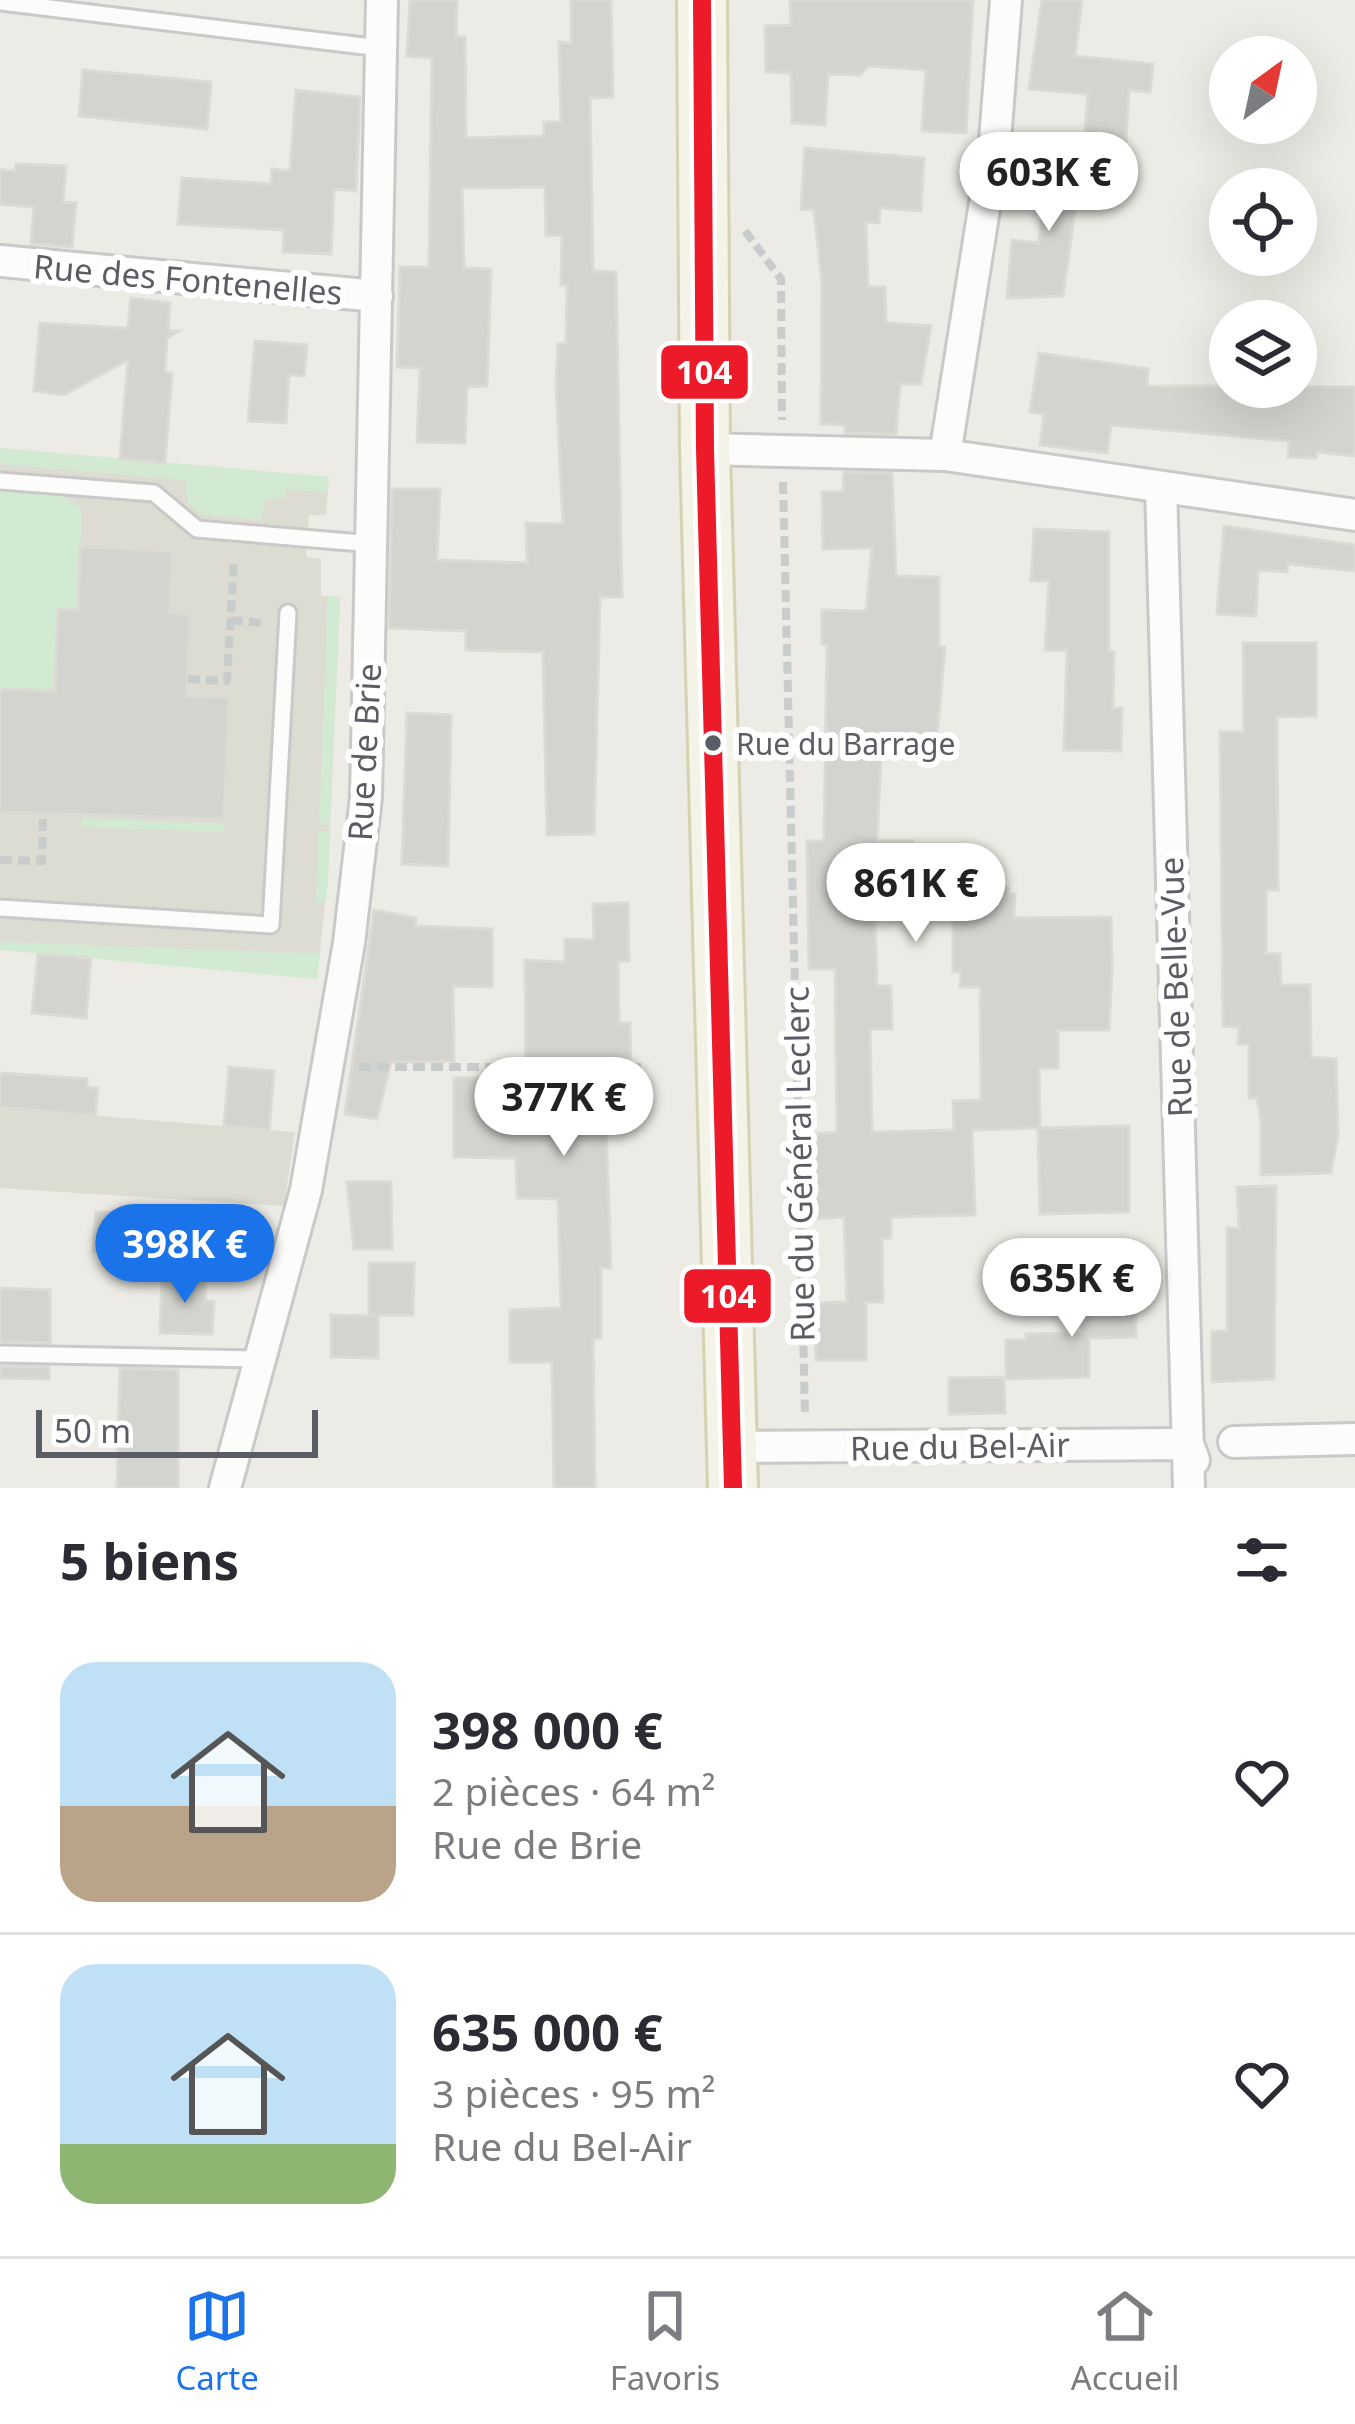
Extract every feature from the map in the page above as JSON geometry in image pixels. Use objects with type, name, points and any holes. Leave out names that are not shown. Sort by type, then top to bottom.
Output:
[{"type":"main road","points":[[703,0],[705,448],[732,1468]]},
{"type":"street","name":"Rue de Brie","points":[[225,1488],[306,1190],[324,1067],[350,943],[366,797],[382,0]]},
{"type":"street","points":[[945,455],[994,140],[1006,0]]},
{"type":"street","name":"Rue des Fontenelles","points":[[0,262],[377,296]]},
{"type":"street","points":[[705,448],[945,455],[1355,515]]},
{"type":"street","name":"Rue de Belle-Vue","points":[[1161,487],[1189,1488]]},
{"type":"street","points":[[1234,1442],[1355,1439]]},
{"type":"street","points":[[1188,1444],[1204,1488]]},
{"type":"street","name":"Rue du Bel-Air","points":[[732,1468],[1188,1444]]},
{"type":"lane","points":[[0,2],[380,48]]},
{"type":"lane","points":[[0,481],[154,493],[197,529],[373,544]]},
{"type":"lane","points":[[0,908],[271,926],[288,613]]},
{"type":"lane","points":[[0,1354],[262,1360]]},
{"type":"path","points":[[745,213],[746,233],[781,279],[782,431]]},
{"type":"path","name":"Rue du Général Leclerc","points":[[782,470],[805,1430]]},
{"type":"path","points":[[188,679],[227,681],[235,532]]},
{"type":"path","points":[[0,860],[41,861],[43,813]]},
{"type":"path","points":[[324,1067],[646,1067]]},
{"type":"shaded area","points":[[0,448],[329,477],[326,515],[309,515],[306,557],[321,559],[321,596],[340,597],[328,877],[317,979],[0,949]]},
{"type":"shaded area","points":[[0,1108],[295,1132],[284,1206],[0,1188]]},
{"type":"green space","points":[[0,448],[329,477],[327,492],[286,490],[285,498],[266,499],[261,520],[203,515],[188,503],[186,480],[0,464]]},
{"type":"green space","points":[[0,490],[64,496],[82,510],[78,609],[58,610],[55,691],[0,689]]},
{"type":"green space","points":[[328,596],[340,597],[328,877],[326,902],[316,903],[318,832],[328,831],[329,825],[319,824]]},
{"type":"green space","points":[[82,818],[224,824],[224,832],[83,827]]},
{"type":"green space","points":[[0,942],[320,954],[317,979],[0,950]]},
{"type":"building","points":[[410,0],[457,0],[456,36],[465,37],[466,138],[544,136],[544,122],[561,122],[559,42],[571,43],[571,0],[611,0],[613,97],[590,98],[593,271],[616,272],[622,597],[600,597],[594,834],[547,835],[543,652],[466,650],[466,631],[389,628],[392,489],[440,489],[437,560],[527,563],[526,523],[563,524],[556,384],[558,344],[566,343],[567,285],[561,285],[562,235],[546,236],[545,187],[462,188],[464,268],[491,269],[487,386],[467,387],[465,443],[417,442],[420,368],[397,367],[400,267],[429,267],[432,58],[407,56]]},
{"type":"building","points":[[790,0],[973,0],[966,133],[922,131],[926,70],[869,66],[860,75],[828,74],[825,125],[792,123],[791,73],[766,72],[765,26],[791,25]]},
{"type":"building","points":[[1042,0],[1082,0],[1075,56],[1153,64],[1150,92],[1129,90],[1125,155],[1083,152],[1088,94],[1029,89]]},
{"type":"building","points":[[83,70],[211,82],[207,129],[79,116]]},
{"type":"building","points":[[296,90],[360,97],[356,191],[334,189],[331,254],[283,252],[284,230],[178,224],[182,178],[271,184],[272,169],[290,171]]},
{"type":"building","points":[[805,148],[924,158],[921,211],[880,208],[879,223],[866,222],[868,287],[885,287],[886,323],[931,326],[921,384],[900,384],[896,434],[845,433],[845,425],[821,424],[822,283],[814,210],[801,209]]},
{"type":"building","points":[[1049,151],[1083,154],[1063,296],[1007,298],[1012,240],[1039,243]]},
{"type":"building","points":[[16,164],[66,166],[63,202],[76,203],[72,247],[31,244],[34,207],[0,204],[0,170],[15,171]]},
{"type":"building","points":[[131,298],[170,303],[168,331],[179,331],[167,338],[165,372],[172,373],[165,463],[120,459],[128,360],[64,395],[34,391],[40,323],[128,328]]},
{"type":"building","points":[[255,341],[307,345],[304,376],[289,375],[286,423],[248,421]]},
{"type":"building","points":[[1039,353],[1148,369],[1147,386],[1209,386],[1209,408],[1317,408],[1317,387],[1355,387],[1355,456],[1317,452],[1316,458],[1288,457],[1289,441],[1111,425],[1107,453],[1040,445],[1044,414],[1030,412]]},
{"type":"building","points":[[844,472],[892,473],[896,576],[939,577],[939,647],[945,647],[935,757],[881,755],[877,841],[913,841],[914,890],[1008,888],[1008,894],[1015,894],[1014,918],[1111,917],[1112,971],[1109,1030],[1058,1030],[1058,1068],[1039,1068],[1040,1128],[972,1130],[975,1215],[891,1217],[891,1238],[882,1238],[883,1302],[866,1302],[866,1360],[816,1360],[815,1303],[847,1302],[844,1217],[814,1219],[812,1133],[837,1133],[835,969],[809,969],[807,841],[824,841],[827,644],[822,644],[822,610],[866,611],[872,548],[823,549],[822,492],[843,492]],"holes":[[[875,919],[953,919],[953,972],[961,972],[960,987],[980,987],[981,1100],[953,1101],[954,1130],[872,1132],[870,1029],[892,1029],[891,986],[877,986]]]},
{"type":"building","points":[[1224,526],[1355,545],[1355,571],[1288,564],[1287,572],[1258,570],[1256,616],[1217,614]]},
{"type":"building","points":[[1034,529],[1109,532],[1109,651],[1114,652],[1113,708],[1122,708],[1121,751],[1064,750],[1067,650],[1045,650],[1049,581],[1031,581]]},
{"type":"building","points":[[80,547],[172,551],[170,613],[190,614],[187,696],[229,697],[224,819],[0,812],[0,689],[55,691],[58,609],[78,610]]},
{"type":"building","points":[[1243,643],[1316,643],[1316,716],[1277,717],[1278,890],[1266,890],[1266,954],[1280,954],[1281,985],[1310,985],[1311,1057],[1336,1059],[1338,1135],[1331,1173],[1261,1175],[1261,1121],[1257,1098],[1249,1098],[1249,1044],[1238,1044],[1239,1027],[1223,1026],[1220,732],[1244,732]]},
{"type":"building","points":[[407,713],[451,715],[448,866],[402,864]]},
{"type":"building","points":[[628,903],[629,961],[618,961],[619,1024],[630,1023],[632,1125],[606,1125],[611,1268],[601,1268],[601,1338],[593,1339],[595,1488],[554,1488],[552,1362],[510,1362],[510,1310],[561,1308],[558,1199],[517,1198],[516,1158],[454,1157],[454,1078],[526,1078],[525,960],[565,962],[565,939],[594,940],[593,904]]},
{"type":"building","points":[[374,910],[416,918],[415,926],[492,929],[492,987],[453,986],[454,1061],[391,1062],[377,1119],[345,1114]]},
{"type":"building","points":[[38,954],[91,958],[86,1018],[32,1013]]},
{"type":"building","points":[[229,1067],[274,1071],[269,1130],[224,1126]]},
{"type":"building","points":[[0,1073],[87,1079],[87,1087],[98,1088],[95,1116],[0,1107]]},
{"type":"building","points":[[1129,1126],[1129,1212],[1040,1214],[1038,1128]]},
{"type":"building","points":[[347,1182],[391,1182],[392,1249],[354,1249]]},
{"type":"building","points":[[1276,1186],[1274,1379],[1212,1382],[1212,1332],[1227,1331],[1227,1228],[1239,1228],[1237,1187]]},
{"type":"building","points":[[96,1212],[164,1215],[162,1255],[93,1252]]},
{"type":"building","points":[[369,1263],[414,1263],[413,1315],[369,1315]]},
{"type":"building","points":[[162,1275],[206,1277],[205,1301],[214,1301],[212,1334],[160,1333]]},
{"type":"building","points":[[0,1288],[50,1290],[50,1343],[0,1342]]},
{"type":"building","points":[[1135,1293],[1136,1337],[1089,1338],[1089,1377],[1006,1379],[1006,1340],[1026,1340],[1026,1334],[1082,1333],[1081,1294]]},
{"type":"building","points":[[331,1315],[378,1316],[378,1358],[331,1357]]},
{"type":"building","points":[[1,1366],[49,1367],[49,1379],[1,1378]]},
{"type":"building","points":[[120,1368],[178,1370],[178,1488],[117,1488]]},
{"type":"building","points":[[1004,1377],[1005,1413],[949,1414],[949,1378]]},
{"type":"transit line","name":"104","points":[[702,0],[705,449],[733,1488]]},
{"type":"place","name":"Rue du Barrage","points":[[713,743]]}]
